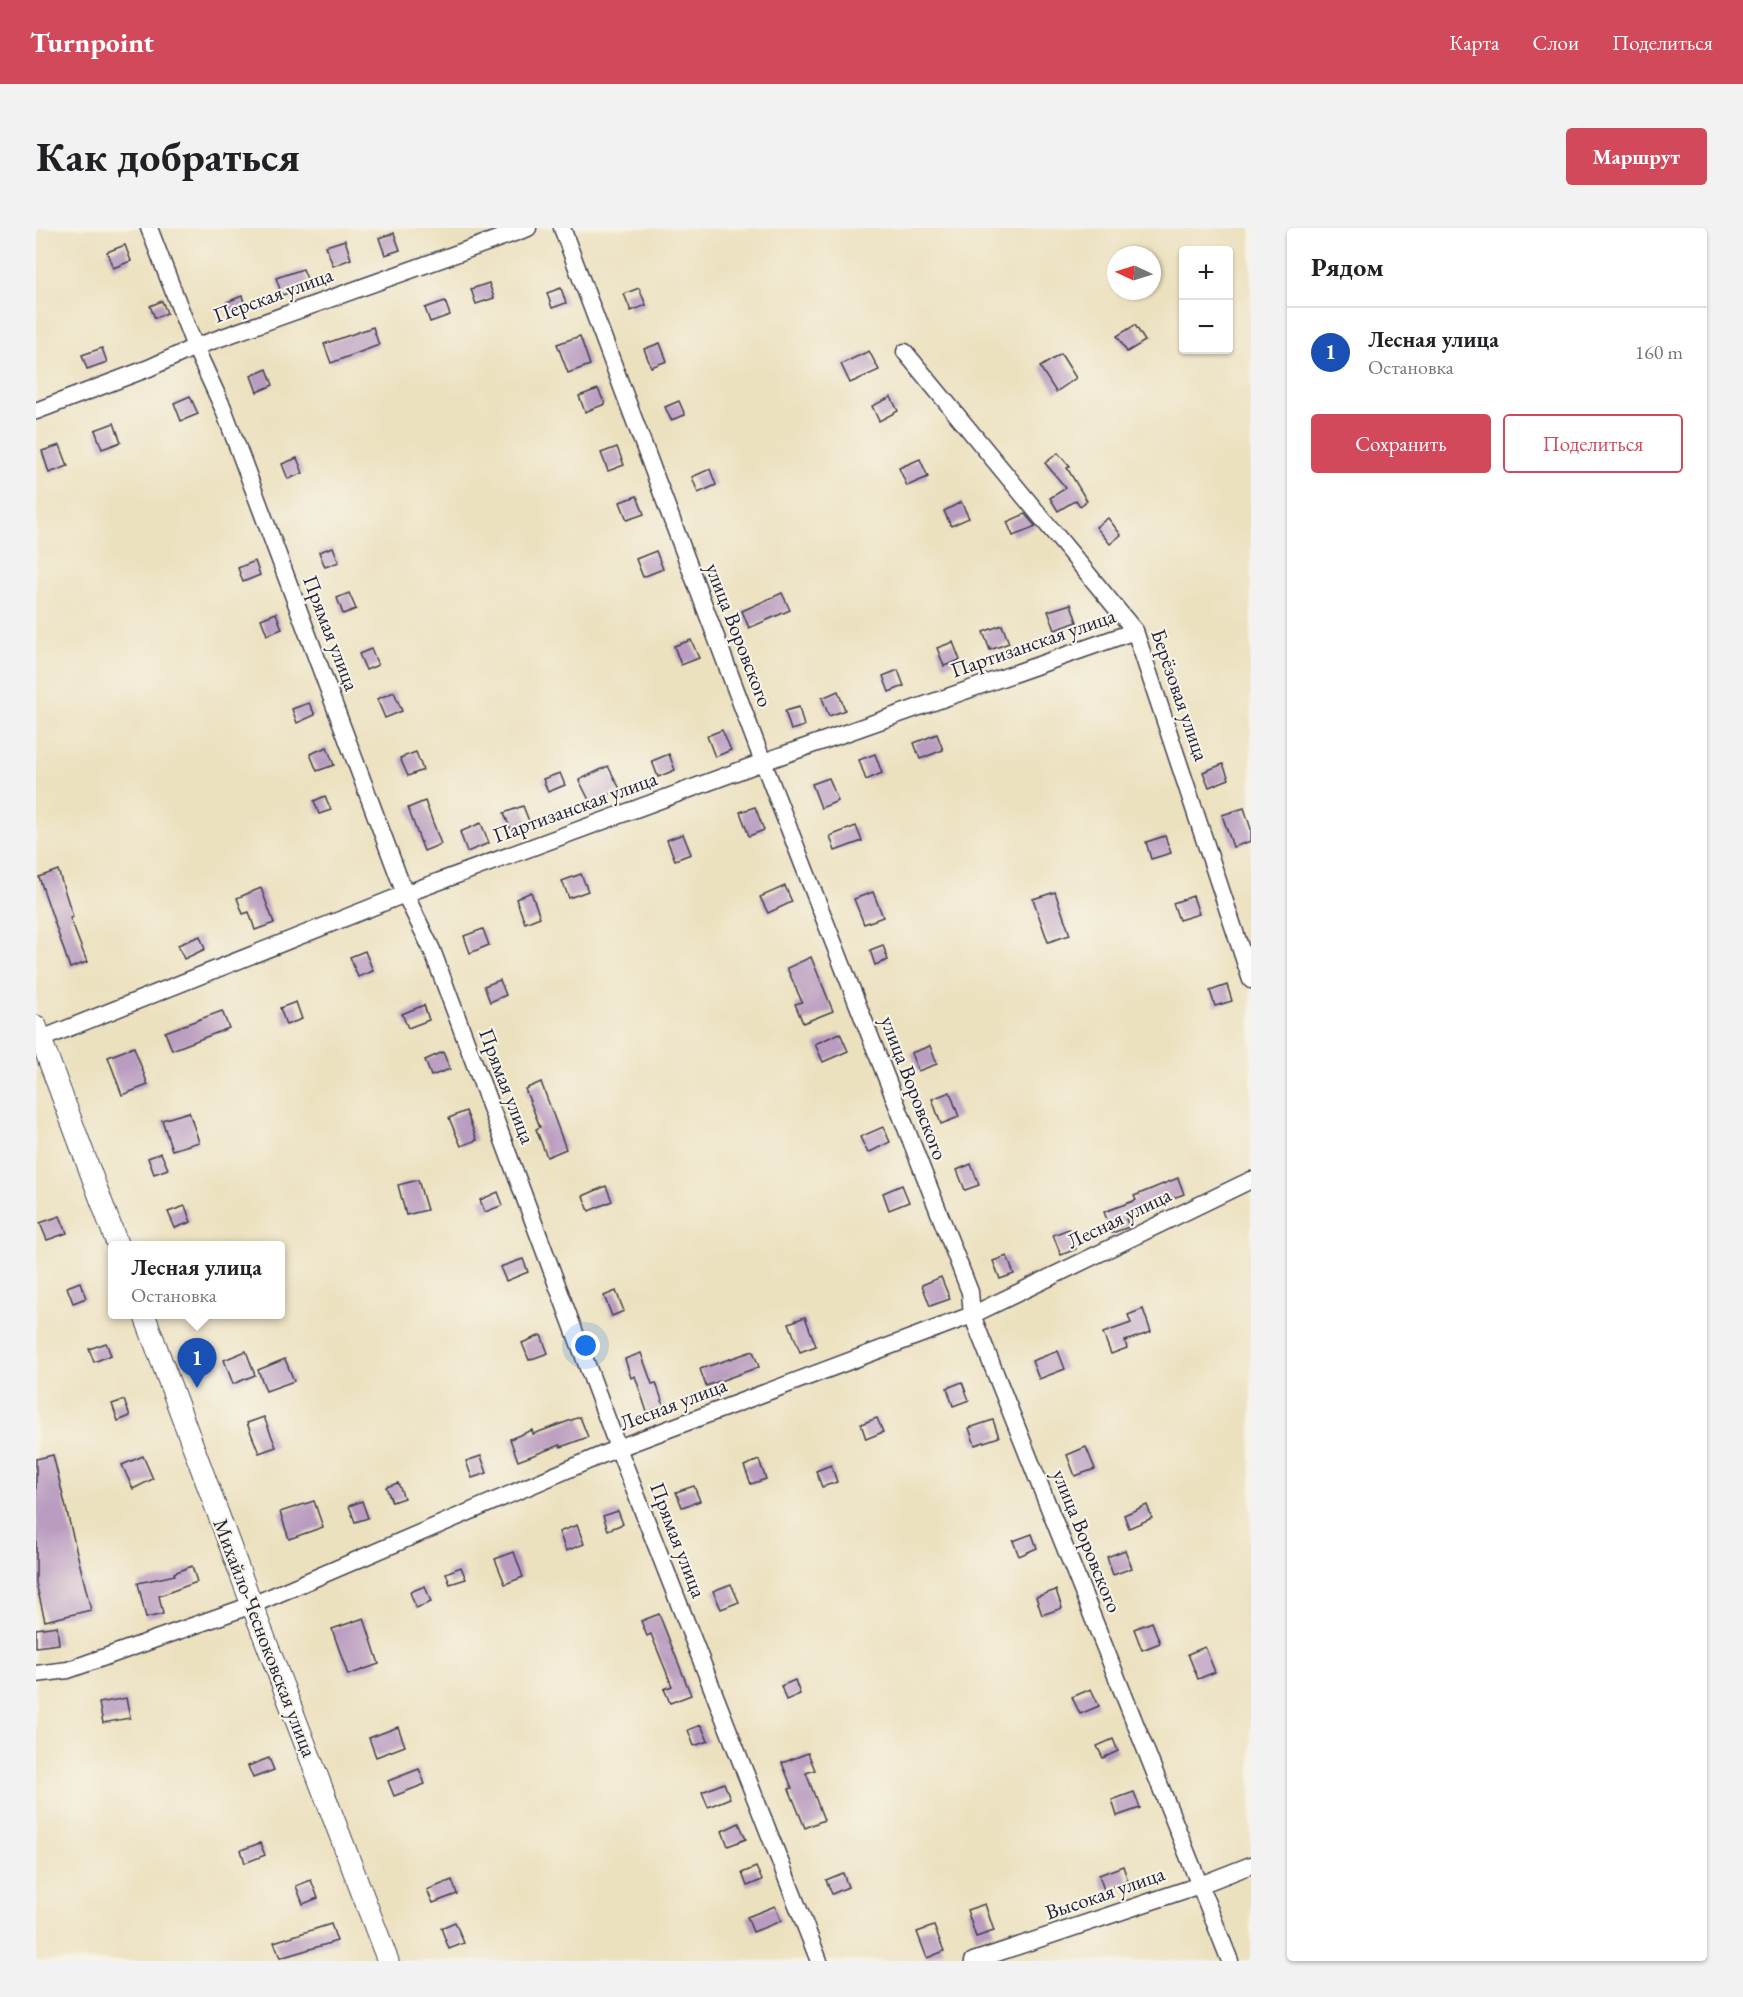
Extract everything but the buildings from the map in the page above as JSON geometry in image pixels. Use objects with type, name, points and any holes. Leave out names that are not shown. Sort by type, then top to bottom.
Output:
[{"type":"street","name":"Прямая улица","points":[[149,228],[195,347],[222,408],[405,894],[432,950],[618,1448],[819,1961]]},
{"type":"street","name":"Перская улица","points":[[36,411],[149,368],[195,347],[528,228]]},
{"type":"street","name":"улица Воровского","points":[[562,228],[763,762],[970,1292],[972,1315],[1230,1961]]},
{"type":"street","name":"Берёзовая улица","points":[[905,352],[1136,631],[1251,980]]},
{"type":"street","name":"Партизанская улица","points":[[38,1035],[405,894],[763,762],[1136,631]]},
{"type":"street","points":[[38,1035],[116,1241]]},
{"type":"street","name":"Лесная улица","points":[[36,1674],[68,1670],[252,1605],[618,1448],[972,1315],[1251,1180]]},
{"type":"street","name":"Михайло-Чесноковская улица","points":[[146,1319],[388,1961]]},
{"type":"street","name":"Высокая улица","points":[[973,1961],[1200,1885],[1251,1865]]},
{"type":"place","name":"Лесная улица","points":[[197,1388]]}]
